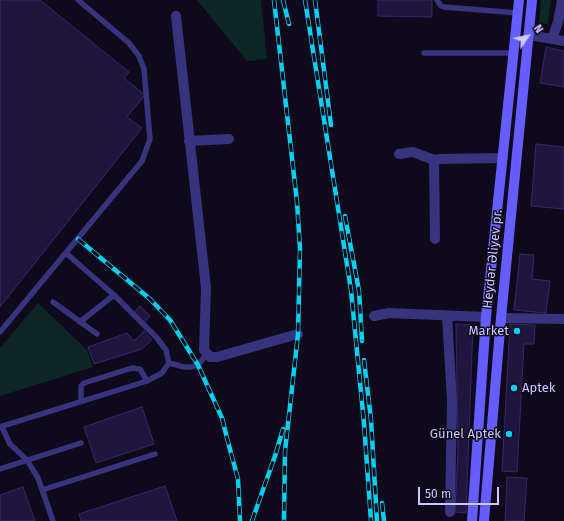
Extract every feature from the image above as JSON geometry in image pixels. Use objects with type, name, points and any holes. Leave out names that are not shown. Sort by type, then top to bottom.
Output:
[{"type":"main road","name":"Heydər Əliyev pr.","points":[[472,521],[486,317],[519,0]]},
{"type":"main road","name":"Heydər Əliyev pr.","points":[[484,521],[501,318],[532,0]]},
{"type":"main road","points":[[516,34],[529,35]]},
{"type":"street","points":[[552,39],[558,22],[562,0]]},
{"type":"street","points":[[176,16],[206,288],[204,350],[206,355],[210,357],[217,357],[298,334]]},
{"type":"street","points":[[529,35],[564,41]]},
{"type":"street","points":[[189,141],[229,139]]},
{"type":"street","points":[[399,154],[413,152],[434,160],[503,158]]},
{"type":"street","points":[[434,160],[435,239]]},
{"type":"street","points":[[374,316],[390,313],[486,317]]},
{"type":"street","points":[[447,316],[452,400],[450,512]]},
{"type":"street","points":[[501,318],[564,319]]},
{"type":"lane","points":[[0,332],[67,254],[142,161],[150,139],[144,69],[139,56],[129,43],[78,0]]},
{"type":"lane","points":[[437,0],[441,6],[444,7],[518,12]]},
{"type":"lane","points":[[424,53],[514,53]]},
{"type":"lane","points":[[53,521],[38,478],[26,460],[10,444],[1,427],[147,382],[162,373],[169,363],[166,350],[157,338],[114,295],[67,254]]},
{"type":"lane","points":[[80,322],[114,295]]},
{"type":"lane","points":[[53,302],[97,334]]},
{"type":"lane","points":[[169,363],[184,367],[192,367],[198,364],[206,355]]},
{"type":"lane","points":[[81,402],[81,386],[84,383],[132,368],[140,369],[147,382]]},
{"type":"lane","points":[[0,469],[81,443]]},
{"type":"lane","points":[[42,490],[155,454]]},
{"type":"green space","points":[[197,0],[261,0],[267,59],[247,61]]},
{"type":"green space","points":[[541,0],[551,0],[548,24],[539,23]]},
{"type":"green space","points":[[38,303],[87,350],[93,367],[0,396],[0,348]]},
{"type":"building","points":[[0,0],[40,0],[129,72],[124,78],[145,95],[127,117],[142,128],[0,307]]},
{"type":"building","points":[[378,0],[432,0],[432,17],[378,16]]},
{"type":"building","points":[[546,47],[564,51],[564,87],[540,83]]},
{"type":"building","points":[[536,144],[564,147],[564,209],[531,206]]},
{"type":"building","points":[[520,254],[534,255],[532,279],[550,281],[546,313],[514,310]]},
{"type":"building","points":[[140,306],[150,316],[144,323],[134,313]]},
{"type":"building","points":[[456,324],[473,325],[466,513],[455,512],[458,449]]},
{"type":"building","points":[[510,324],[535,325],[534,344],[524,344],[517,472],[502,471]]},
{"type":"building","points":[[144,331],[152,340],[142,349],[94,364],[88,347],[127,333],[134,341]]},
{"type":"building","points":[[142,407],[154,444],[96,463],[84,427]]},
{"type":"building","points":[[507,477],[527,478],[524,521],[505,521]]},
{"type":"building","points":[[165,486],[177,521],[81,521],[79,514]]},
{"type":"building","points":[[23,487],[35,521],[0,521],[0,495]]},
{"type":"railway","points":[[274,0],[297,202],[300,249],[298,334],[285,451],[284,521]]},
{"type":"railway","points":[[283,0],[289,24]]},
{"type":"railway","points":[[305,0],[351,290],[364,423],[371,521]]},
{"type":"railway","points":[[315,0],[331,125]]},
{"type":"railway","points":[[345,216],[359,291],[362,341]]},
{"type":"railway","points":[[78,239],[150,299],[170,320],[198,365],[222,418],[238,479],[240,521]]},
{"type":"railway","points":[[364,360],[371,420],[377,521]]},
{"type":"railway","points":[[252,521],[283,429]]},
{"type":"railway","points":[[382,503],[384,521]]},
{"type":"place","name":"Market","points":[[517,331]]},
{"type":"place","name":"Aptek","points":[[514,388]]},
{"type":"place","name":"Günel Aptek","points":[[509,434]]}]
